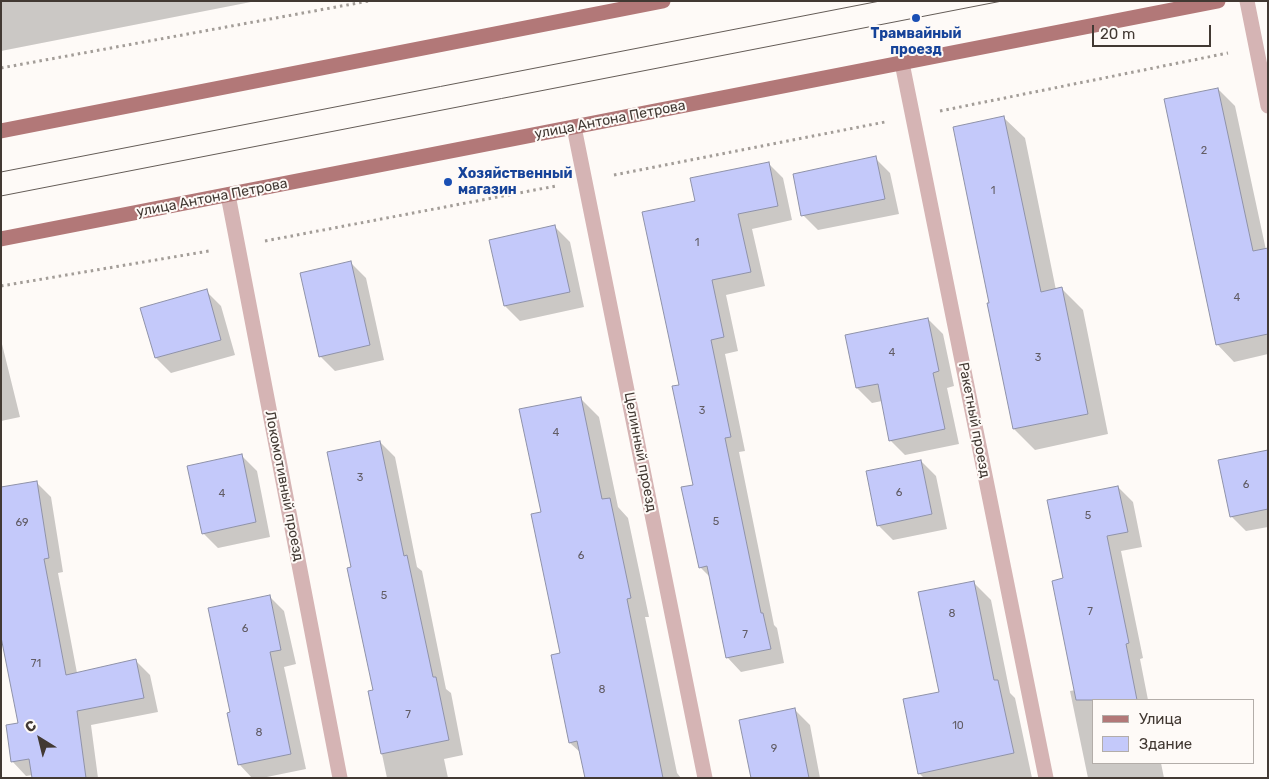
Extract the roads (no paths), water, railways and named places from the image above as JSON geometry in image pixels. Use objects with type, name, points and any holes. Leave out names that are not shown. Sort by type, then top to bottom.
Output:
[{"type":"main road","points":[[1,131],[663,1]]},
{"type":"main road","name":"улица Антона Петрова","points":[[1,239],[1218,1]]},
{"type":"street","points":[[1246,1],[1268,106]]},
{"type":"street","name":"Ракетный проезд","points":[[902,63],[1046,778]]},
{"type":"street","name":"Целинный проезд","points":[[574,127],[705,778]]},
{"type":"street","name":"Локомотивный проезд","points":[[228,195],[340,778]]},
{"type":"tram line","points":[[1,172],[880,1]]},
{"type":"tram line","points":[[1,196],[1002,1]]},
{"type":"place","name":"Трамвайный проезд","points":[[916,18]]},
{"type":"place","name":"Хозяйственный магазин","points":[[448,182]]}]
